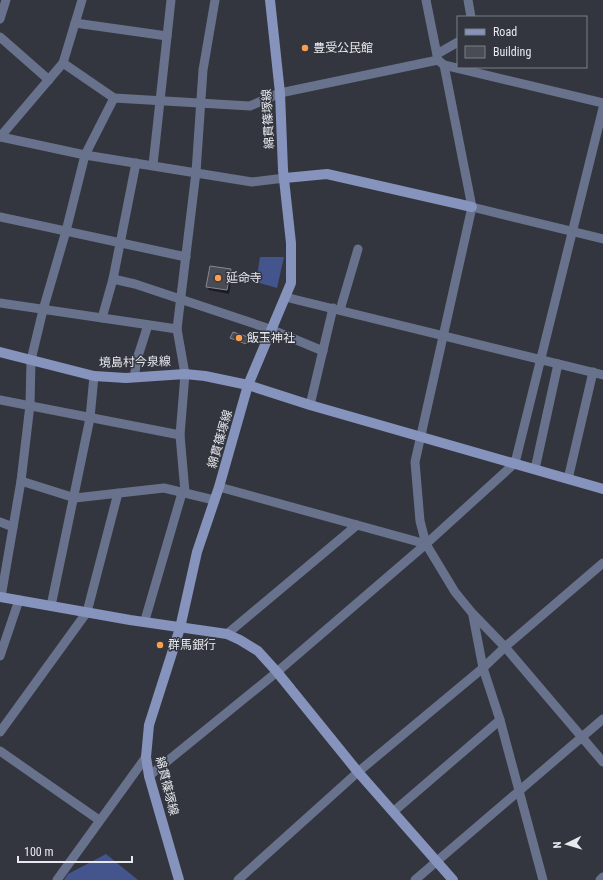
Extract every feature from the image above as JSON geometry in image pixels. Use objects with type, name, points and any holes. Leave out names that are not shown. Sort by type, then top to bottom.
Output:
[{"type":"main road","name":"綿貫篠塚線","points":[[179,880],[149,776],[146,757],[149,726],[180,628],[197,552],[220,486],[248,385],[270,329],[291,283],[291,243],[285,178],[280,93],[270,0]]},
{"type":"main road","points":[[285,178],[327,174],[472,207]]},
{"type":"main road","name":"境島村今泉線","points":[[0,352],[94,376],[134,377],[185,374],[205,376],[248,385],[310,406],[568,479],[602,487]]},
{"type":"main road","points":[[1,597],[180,628],[228,634],[258,651],[277,672],[358,772],[453,880]]},
{"type":"street","points":[[1,15],[6,0]]},
{"type":"street","points":[[82,0],[63,63],[0,137],[85,155],[252,182],[285,178]]},
{"type":"street","points":[[153,165],[171,0]]},
{"type":"street","points":[[145,620],[184,492],[180,435],[185,374],[177,329],[196,172],[202,103],[203,70],[215,0]]},
{"type":"street","points":[[426,0],[472,207],[415,462],[420,521],[426,544],[455,592],[473,614],[505,647],[603,762]]},
{"type":"street","points":[[468,0],[471,16]]},
{"type":"street","points":[[75,23],[167,36]]},
{"type":"street","points":[[0,37],[49,80]]},
{"type":"street","points":[[440,59],[457,43]]},
{"type":"street","points":[[63,63],[114,98],[250,106],[280,93],[440,59],[457,64]]},
{"type":"street","points":[[473,68],[603,103]]},
{"type":"street","points":[[1,597],[21,481],[30,404],[31,360],[85,155],[114,98]]},
{"type":"street","points":[[149,776],[277,672],[426,544],[514,463],[603,108]]},
{"type":"street","points":[[102,318],[113,279],[136,163]]},
{"type":"street","points":[[472,207],[603,239]]},
{"type":"street","points":[[0,216],[186,257]]},
{"type":"street","points":[[310,406],[323,352],[358,249]]},
{"type":"street","points":[[113,279],[136,284],[270,329],[323,352]]},
{"type":"street","points":[[285,297],[444,334],[541,360],[603,374]]},
{"type":"street","points":[[0,304],[177,329]]},
{"type":"street","points":[[134,377],[138,356],[148,324]]},
{"type":"street","points":[[535,469],[558,364]]},
{"type":"street","points":[[568,479],[593,372]]},
{"type":"street","points":[[51,606],[75,498],[90,418],[94,376]]},
{"type":"street","points":[[0,400],[30,404],[90,418],[180,435]]},
{"type":"street","points":[[21,481],[75,498],[164,488],[214,500]]},
{"type":"street","points":[[220,486],[426,544]]},
{"type":"street","points":[[0,732],[87,612],[118,493]]},
{"type":"street","points":[[0,522],[13,527]]},
{"type":"street","points":[[228,634],[357,525]]},
{"type":"street","points":[[238,880],[358,772],[483,668],[505,647],[603,563]]},
{"type":"street","points":[[0,656],[19,600]]},
{"type":"street","points":[[473,614],[483,668],[500,720],[543,880]]},
{"type":"street","points":[[415,880],[603,718]]},
{"type":"street","points":[[393,812],[500,720]]},
{"type":"street","points":[[0,751],[99,820]]},
{"type":"street","points":[[57,880],[146,757]]},
{"type":"street","points":[[600,880],[603,877]]},
{"type":"shaded area","points":[[260,257],[284,257],[277,288],[256,282]]},
{"type":"shaded area","points":[[106,854],[138,880],[64,880],[68,874]]},
{"type":"building","name":"延命寺","points":[[210,266],[231,269],[227,290],[206,287]]},
{"type":"building","name":"飯玉神社","points":[[233,332],[248,337],[246,344],[230,338]]},
{"type":"place","name":"豊受公民館","points":[[305,48]]},
{"type":"place","name":"延命寺","points":[[218,278]]},
{"type":"place","name":"飯玉神社","points":[[239,338]]},
{"type":"place","name":"群馬銀行","points":[[160,645]]}]
